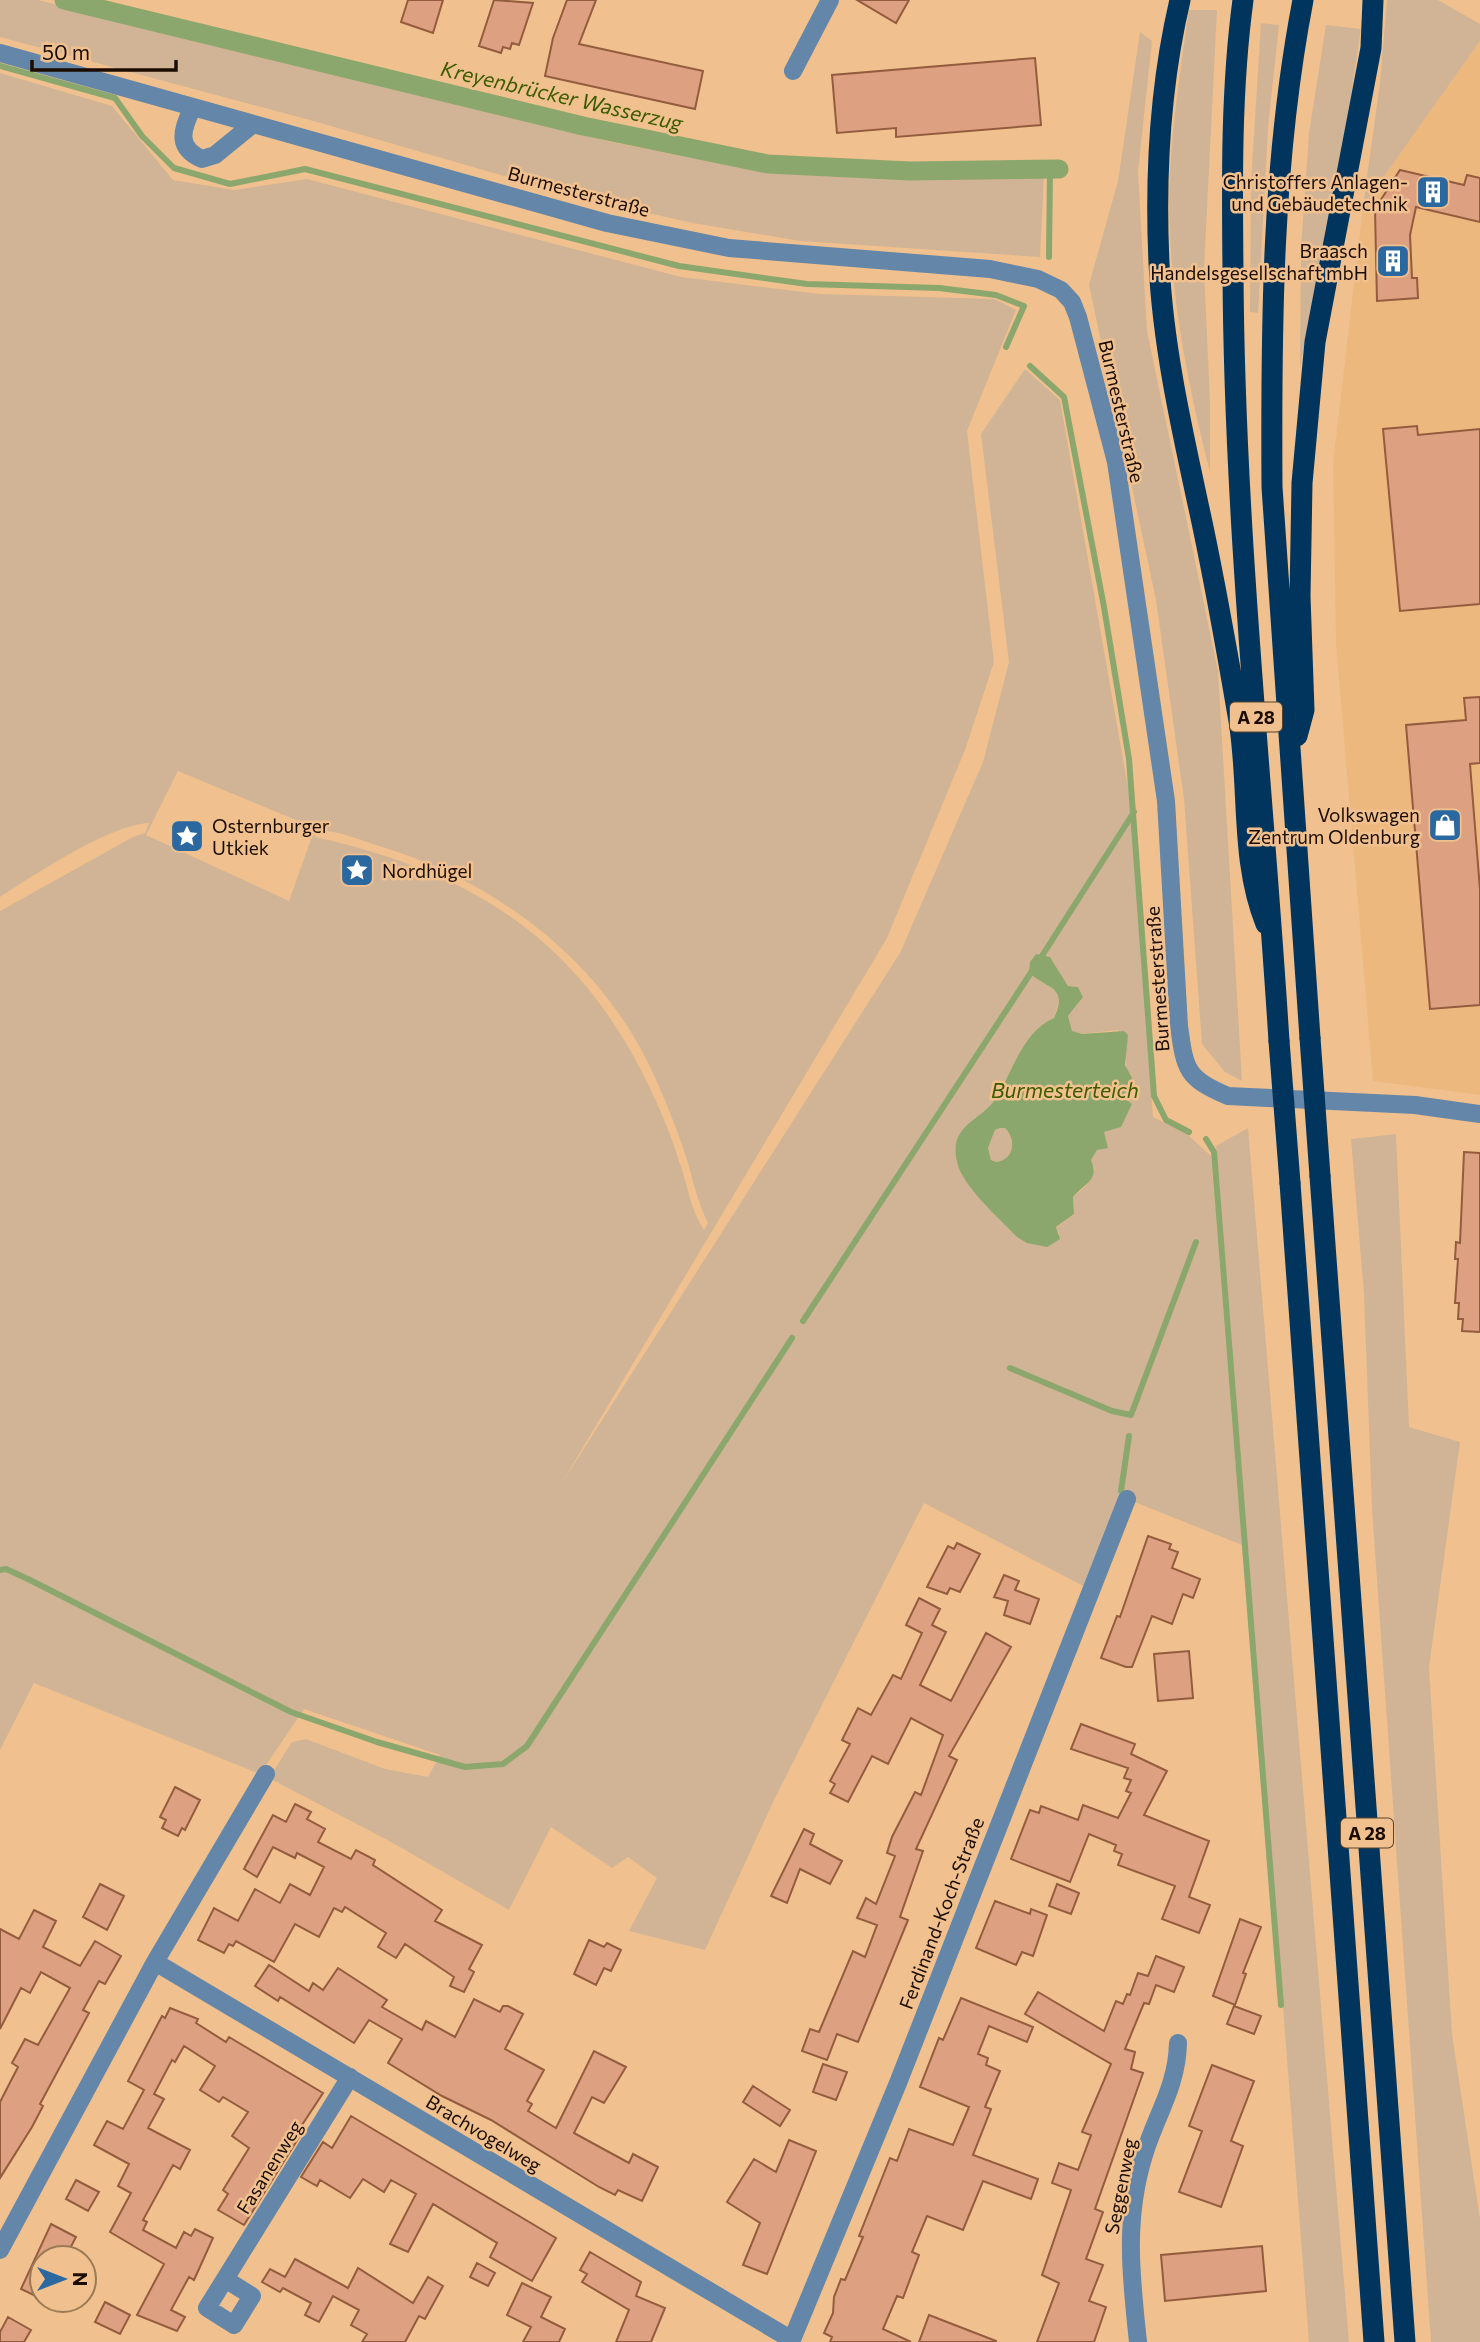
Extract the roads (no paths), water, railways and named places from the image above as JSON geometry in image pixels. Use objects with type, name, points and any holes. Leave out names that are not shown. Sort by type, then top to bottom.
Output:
[{"type":"highway","points":[[1180,0],[1168,53],[1158,158],[1159,264],[1173,387],[1218,597],[1240,730],[1254,894],[1273,941]]},
{"type":"highway","name":"A 28","points":[[1242,0],[1232,174],[1233,338],[1240,493],[1374,2342]]},
{"type":"highway","name":"A 28","points":[[1303,0],[1293,52],[1278,177],[1272,487],[1405,2342]]},
{"type":"highway","points":[[1292,755],[1304,710],[1300,596],[1302,483],[1315,342],[1370,48],[1373,0]]},
{"type":"street","points":[[793,71],[830,0]]},
{"type":"street","name":"Burmesterstraße","points":[[0,53],[192,109],[607,223],[729,248],[990,269],[1038,279],[1061,290],[1072,302],[1077,317],[1116,462],[1166,801],[1184,1059],[1200,1085],[1228,1096],[1415,1105],[1480,1114]]},
{"type":"street","points":[[192,109],[183,128],[183,144],[190,153],[202,159],[215,155],[253,124]]},
{"type":"street","name":"Ferdinand-Koch-Straße","points":[[791,2341],[898,2083],[1127,1499]]},
{"type":"street","points":[[0,2250],[155,1962],[265,1774]]},
{"type":"street","name":"Brachvogelweg","points":[[155,1962],[791,2341]]},
{"type":"street","name":"Seggenweg","points":[[1138,2342],[1129,2234],[1143,2156],[1177,2069],[1178,2043]]},
{"type":"street","name":"Fasanenweg","points":[[225,2279],[350,2077]]},
{"type":"water","name":"Burmesterteich","points":[[1036,954],[1050,957],[1068,986],[1078,987],[1083,997],[1068,1016],[1072,1031],[1082,1034],[1124,1031],[1128,1035],[1125,1065],[1132,1078],[1127,1100],[1132,1104],[1121,1127],[1104,1132],[1108,1148],[1097,1150],[1091,1160],[1094,1172],[1090,1181],[1073,1197],[1074,1214],[1056,1227],[1060,1239],[1047,1247],[1027,1243],[1017,1237],[982,1202],[960,1171],[956,1149],[957,1139],[962,1131],[996,1098],[1034,1032],[1054,1018],[1059,999],[1057,994],[1029,972],[1030,962]],"holes":[[[1005,1128],[1011,1138],[1012,1149],[1007,1158],[996,1162],[991,1160],[988,1148],[995,1130]]]},
{"type":"waterway","name":"Kreyenbrücker Wasserzug","points":[[64,0],[583,126],[768,164],[910,171],[1059,169]]},
{"type":"waterway","points":[[0,66],[115,98],[142,136],[174,168],[230,184],[305,169],[679,266],[807,284],[939,288],[996,295],[1024,306],[1006,347]]},
{"type":"waterway","points":[[1049,257],[1050,170]]},
{"type":"waterway","points":[[1030,366],[1064,397],[1104,607],[1129,759],[1154,1096],[1166,1120],[1189,1132]]},
{"type":"waterway","points":[[1040,959],[1134,812]]},
{"type":"waterway","points":[[803,1321],[1034,968]]},
{"type":"waterway","points":[[1206,1139],[1214,1152],[1281,2005]]},
{"type":"waterway","points":[[1010,1368],[1112,1411],[1131,1415],[1196,1242]]},
{"type":"waterway","points":[[0,1570],[6,1569],[28,1579],[291,1712],[377,1742],[465,1767],[503,1764],[527,1746],[792,1338]]},
{"type":"waterway","points":[[1121,1491],[1129,1436]]},
{"type":"place","name":"Christoffers Anlagen- und Gebäudetechnik","points":[[1433,192]]},
{"type":"place","name":"Braasch Handelsgesellschaft mbH","points":[[1393,261]]},
{"type":"place","name":"Volkswagen Zentrum Oldenburg","points":[[1445,825]]},
{"type":"place","name":"Osternburger Utkiek","points":[[187,836]]},
{"type":"place","name":"Nordhügel","points":[[357,870]]}]
